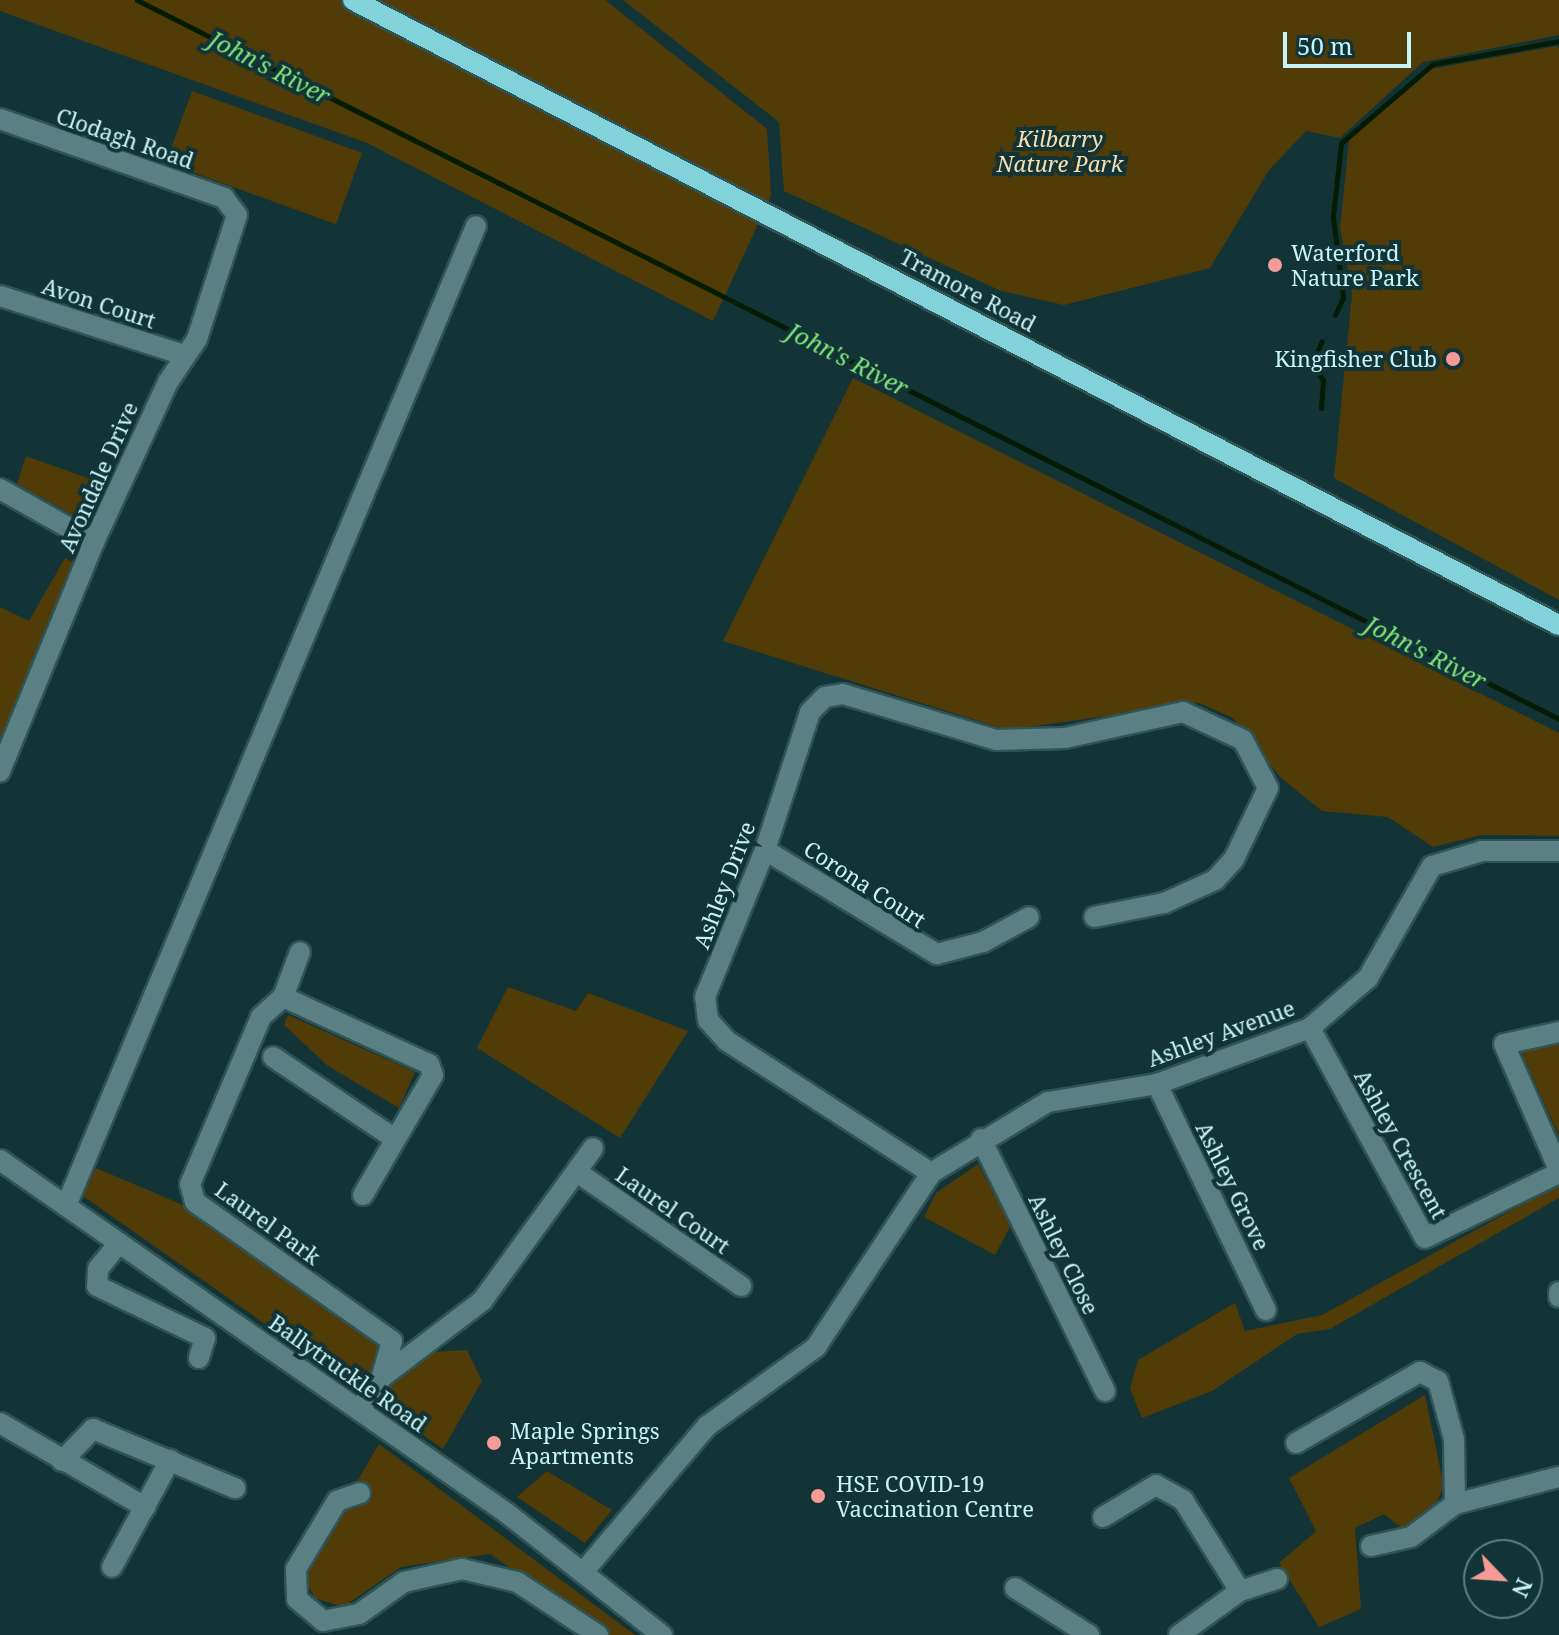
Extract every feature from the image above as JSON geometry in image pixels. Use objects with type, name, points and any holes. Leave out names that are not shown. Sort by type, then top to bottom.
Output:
[{"type":"main road","name":"Tramore Road","points":[[353,0],[1559,625]]},
{"type":"street","name":"Clodagh Road","points":[[0,119],[233,205]]},
{"type":"street","name":"Avondale Drive","points":[[0,771],[94,542],[184,355],[197,339],[235,225],[233,205]]},
{"type":"street","points":[[66,1206],[476,226]]},
{"type":"street","name":"Avon Court","points":[[0,296],[184,355]]},
{"type":"street","points":[[0,489],[94,542]]},
{"type":"street","name":"Ashley Drive","points":[[931,1173],[727,1041],[708,1020],[705,997],[765,850],[810,712],[825,697],[843,694],[996,740],[1065,738],[1183,712],[1243,740],[1268,788],[1234,859],[1215,880],[1164,903],[1094,917]]},
{"type":"street","name":"Corona Court","points":[[765,850],[937,954],[983,942],[1029,917]]},
{"type":"street","name":"Ashley Avenue","points":[[931,1173],[981,1139],[1048,1102],[1157,1084],[1310,1028],[1368,978],[1432,866],[1482,851],[1559,851]]},
{"type":"street","name":"Laurel Park","points":[[300,952],[283,997],[261,1017],[190,1184],[195,1202],[392,1341],[382,1377]]},
{"type":"street","points":[[283,997],[429,1064],[433,1075],[363,1195]]},
{"type":"street","name":"Ashley Crescent","points":[[1310,1028],[1425,1238],[1559,1171],[1504,1044],[1559,1032]]},
{"type":"street","points":[[273,1057],[395,1139]]},
{"type":"street","name":"Ashley Grove","points":[[1157,1084],[1266,1310]]},
{"type":"street","name":"Ashley Close","points":[[981,1139],[1105,1391]]},
{"type":"street","name":"Laurel Park","points":[[359,1410],[382,1377],[482,1301],[593,1148]]},
{"type":"street","name":"Ballytruckle Road","points":[[0,1160],[584,1571],[662,1635]]},
{"type":"street","name":"Laurel Court","points":[[577,1172],[741,1286]]},
{"type":"street","points":[[584,1571],[707,1426],[816,1347],[931,1173]]},
{"type":"street","points":[[119,1243],[98,1269],[97,1286],[205,1338],[199,1358]]},
{"type":"street","points":[[1296,1443],[1420,1372],[1438,1381],[1454,1439],[1455,1504]]},
{"type":"street","points":[[0,1423],[145,1507]]},
{"type":"street","points":[[62,1461],[93,1429],[235,1488]]},
{"type":"street","points":[[112,1567],[170,1460]]},
{"type":"street","points":[[1371,1546],[1411,1537],[1455,1504],[1559,1477]]},
{"type":"street","points":[[1103,1517],[1156,1485],[1183,1500],[1240,1591]]},
{"type":"street","points":[[360,1493],[337,1501],[296,1569],[297,1599],[323,1621],[359,1614],[404,1582],[462,1569],[517,1582],[598,1635]]},
{"type":"street","points":[[1179,1635],[1240,1591],[1277,1579]]},
{"type":"street","points":[[1015,1588],[1089,1635]]},
{"type":"green space","points":[[0,0],[605,0],[767,129],[771,196],[713,321],[367,143],[0,11]]},
{"type":"green space","name":"Kilbarry Nature Park","points":[[623,0],[1559,0],[1559,35],[1423,62],[1340,138],[1306,131],[1269,170],[1210,268],[1064,305],[1001,291],[784,191],[779,122]]},
{"type":"green space","name":"Kingfisher Club","points":[[1557,46],[1559,600],[1334,478],[1352,294],[1340,228],[1349,140],[1431,69]]},
{"type":"green space","points":[[192,91],[362,153],[336,224],[166,162]]},
{"type":"green space","points":[[853,378],[1559,733],[1559,836],[1482,835],[1433,847],[1388,817],[1322,811],[1280,777],[1233,718],[1199,703],[1007,730],[723,641]]},
{"type":"green space","points":[[26,456],[107,485],[100,502],[73,515],[17,484]]},
{"type":"green space","points":[[65,558],[74,563],[0,748],[0,607],[29,621]]},
{"type":"green space","points":[[508,987],[576,1011],[588,993],[688,1031],[620,1138],[477,1048]]},
{"type":"green space","points":[[288,1015],[415,1072],[399,1108],[328,1066],[284,1025]]},
{"type":"green space","points":[[1559,1042],[1559,1136],[1520,1049]]},
{"type":"green space","points":[[978,1164],[1011,1225],[995,1255],[924,1217],[936,1193]]},
{"type":"green space","points":[[96,1168],[183,1205],[399,1354],[467,1350],[482,1381],[443,1449],[83,1196]]},
{"type":"green space","points":[[1559,1184],[1559,1198],[1330,1329],[1297,1334],[1212,1391],[1142,1418],[1130,1389],[1138,1360],[1235,1303],[1245,1331],[1322,1315]]},
{"type":"green space","points":[[1425,1395],[1444,1487],[1429,1516],[1402,1528],[1384,1514],[1355,1528],[1361,1609],[1319,1627],[1279,1563],[1316,1531],[1289,1478]]},
{"type":"green space","points":[[379,1444],[635,1635],[608,1635],[490,1554],[401,1567],[343,1607],[315,1598],[302,1575]]},
{"type":"green space","points":[[547,1471],[612,1510],[585,1543],[517,1497]]},
{"type":"waterway","name":"John's River","points":[[137,0],[1559,719]]},
{"type":"waterway","points":[[1335,315],[1343,298],[1333,216],[1341,143],[1433,64],[1559,41]]},
{"type":"waterway","points":[[1321,408],[1323,380],[1312,364],[1322,341]]},
{"type":"place","name":"Waterford Nature Park","points":[[1275,265]]},
{"type":"place","name":"Kingfisher Club","points":[[1453,359]]},
{"type":"place","name":"Maple Springs Apartments","points":[[494,1443]]},
{"type":"place","name":"HSE COVID-19 Vaccination Centre","points":[[818,1496]]}]
